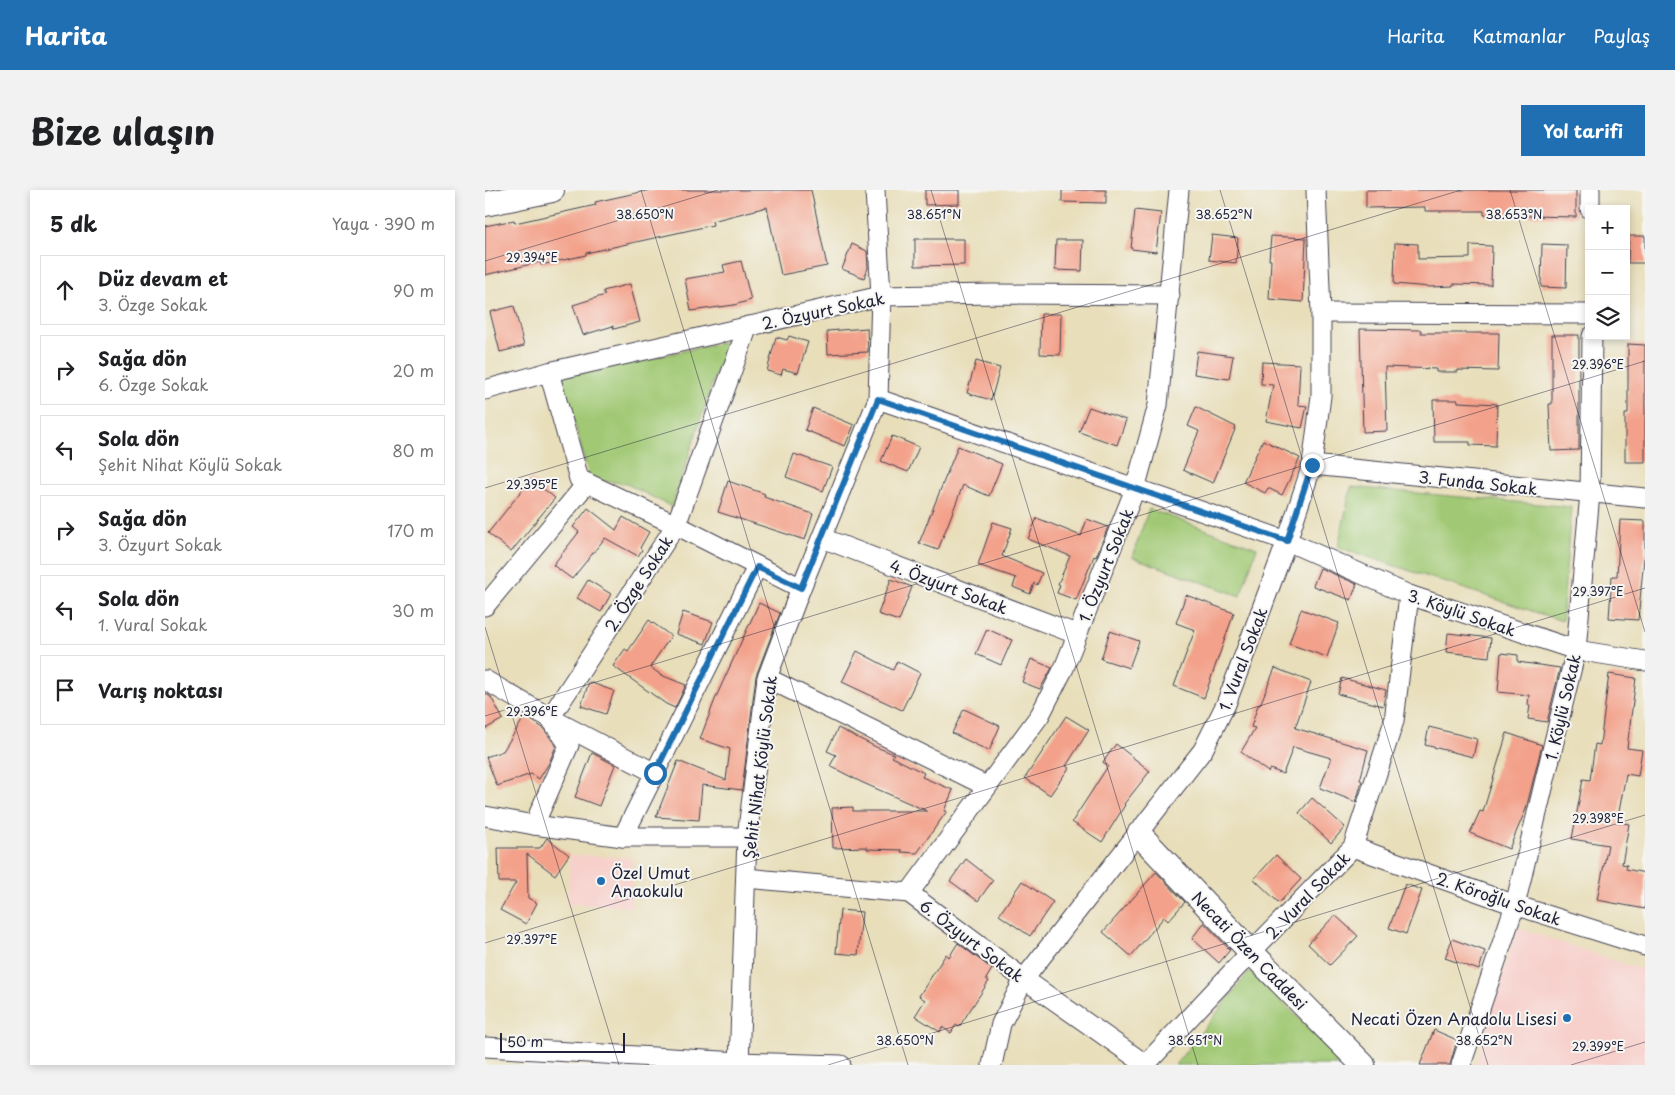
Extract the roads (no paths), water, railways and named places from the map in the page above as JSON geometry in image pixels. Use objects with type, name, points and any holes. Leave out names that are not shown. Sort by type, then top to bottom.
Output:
[{"type":"street","points":[[485,204],[552,190]]},
{"type":"street","name":"Şehit Nihat Köylü Sokak","points":[[739,1064],[747,837],[767,678],[801,588],[878,399],[881,296],[875,190]]},
{"type":"street","name":"1. Özyurt Sokak","points":[[909,893],[1040,715],[1063,668],[1135,489],[1158,405],[1179,190]]},
{"type":"street","name":"1. Vural Sokak","points":[[992,1065],[1001,1024],[1024,979],[1203,750],[1226,704],[1287,541],[1312,465],[1321,396],[1321,313],[1316,190]]},
{"type":"street","points":[[1590,190],[1590,205]]},
{"type":"street","name":"2. Özyurt Sokak","points":[[485,390],[549,372],[881,296],[993,294],[1170,295]]},
{"type":"street","points":[[1321,313],[1585,314]]},
{"type":"street","name":"2. Özge Sokak","points":[[550,718],[677,525],[748,326]]},
{"type":"street","name":"1. Köylü Sokak","points":[[1461,1065],[1515,905],[1576,650],[1590,493],[1592,340]]},
{"type":"street","points":[[549,372],[579,479],[677,525],[801,588]]},
{"type":"street","name":"3. Köylü Sokak","points":[[878,399],[1287,541],[1409,595],[1576,650],[1645,661]]},
{"type":"street","name":"3. Funda Sokak","points":[[1312,465],[1645,498]]},
{"type":"street","points":[[485,606],[587,483]]},
{"type":"street","name":"4. Özyurt Sokak","points":[[822,538],[1076,634]]},
{"type":"street","points":[[623,837],[757,567]]},
{"type":"street","name":"2. Vural Sokak","points":[[1145,1064],[1353,847],[1395,721],[1409,595]]},
{"type":"street","points":[[767,678],[986,786]]},
{"type":"street","points":[[485,680],[550,718],[655,773]]},
{"type":"street","points":[[534,825],[569,744],[550,718]]},
{"type":"street","points":[[485,816],[534,825],[623,837],[747,837]]},
{"type":"street","name":"Necati Özen Caddesi","points":[[1139,834],[1251,952],[1363,1065]]},
{"type":"street","name":"2. Köroğlu Sokak","points":[[1353,847],[1515,905],[1645,946]]},
{"type":"street","name":"6. Özyurt Sokak","points":[[746,878],[909,893],[1024,979],[1145,1064]]},
{"type":"street","points":[[485,1047],[739,1064],[841,1065]]},
{"type":"place","name":"Özel Umut Anaokulu","points":[[601,881]]},
{"type":"place","name":"Necati Özen Anadolu Lisesi","points":[[1567,1018]]}]
